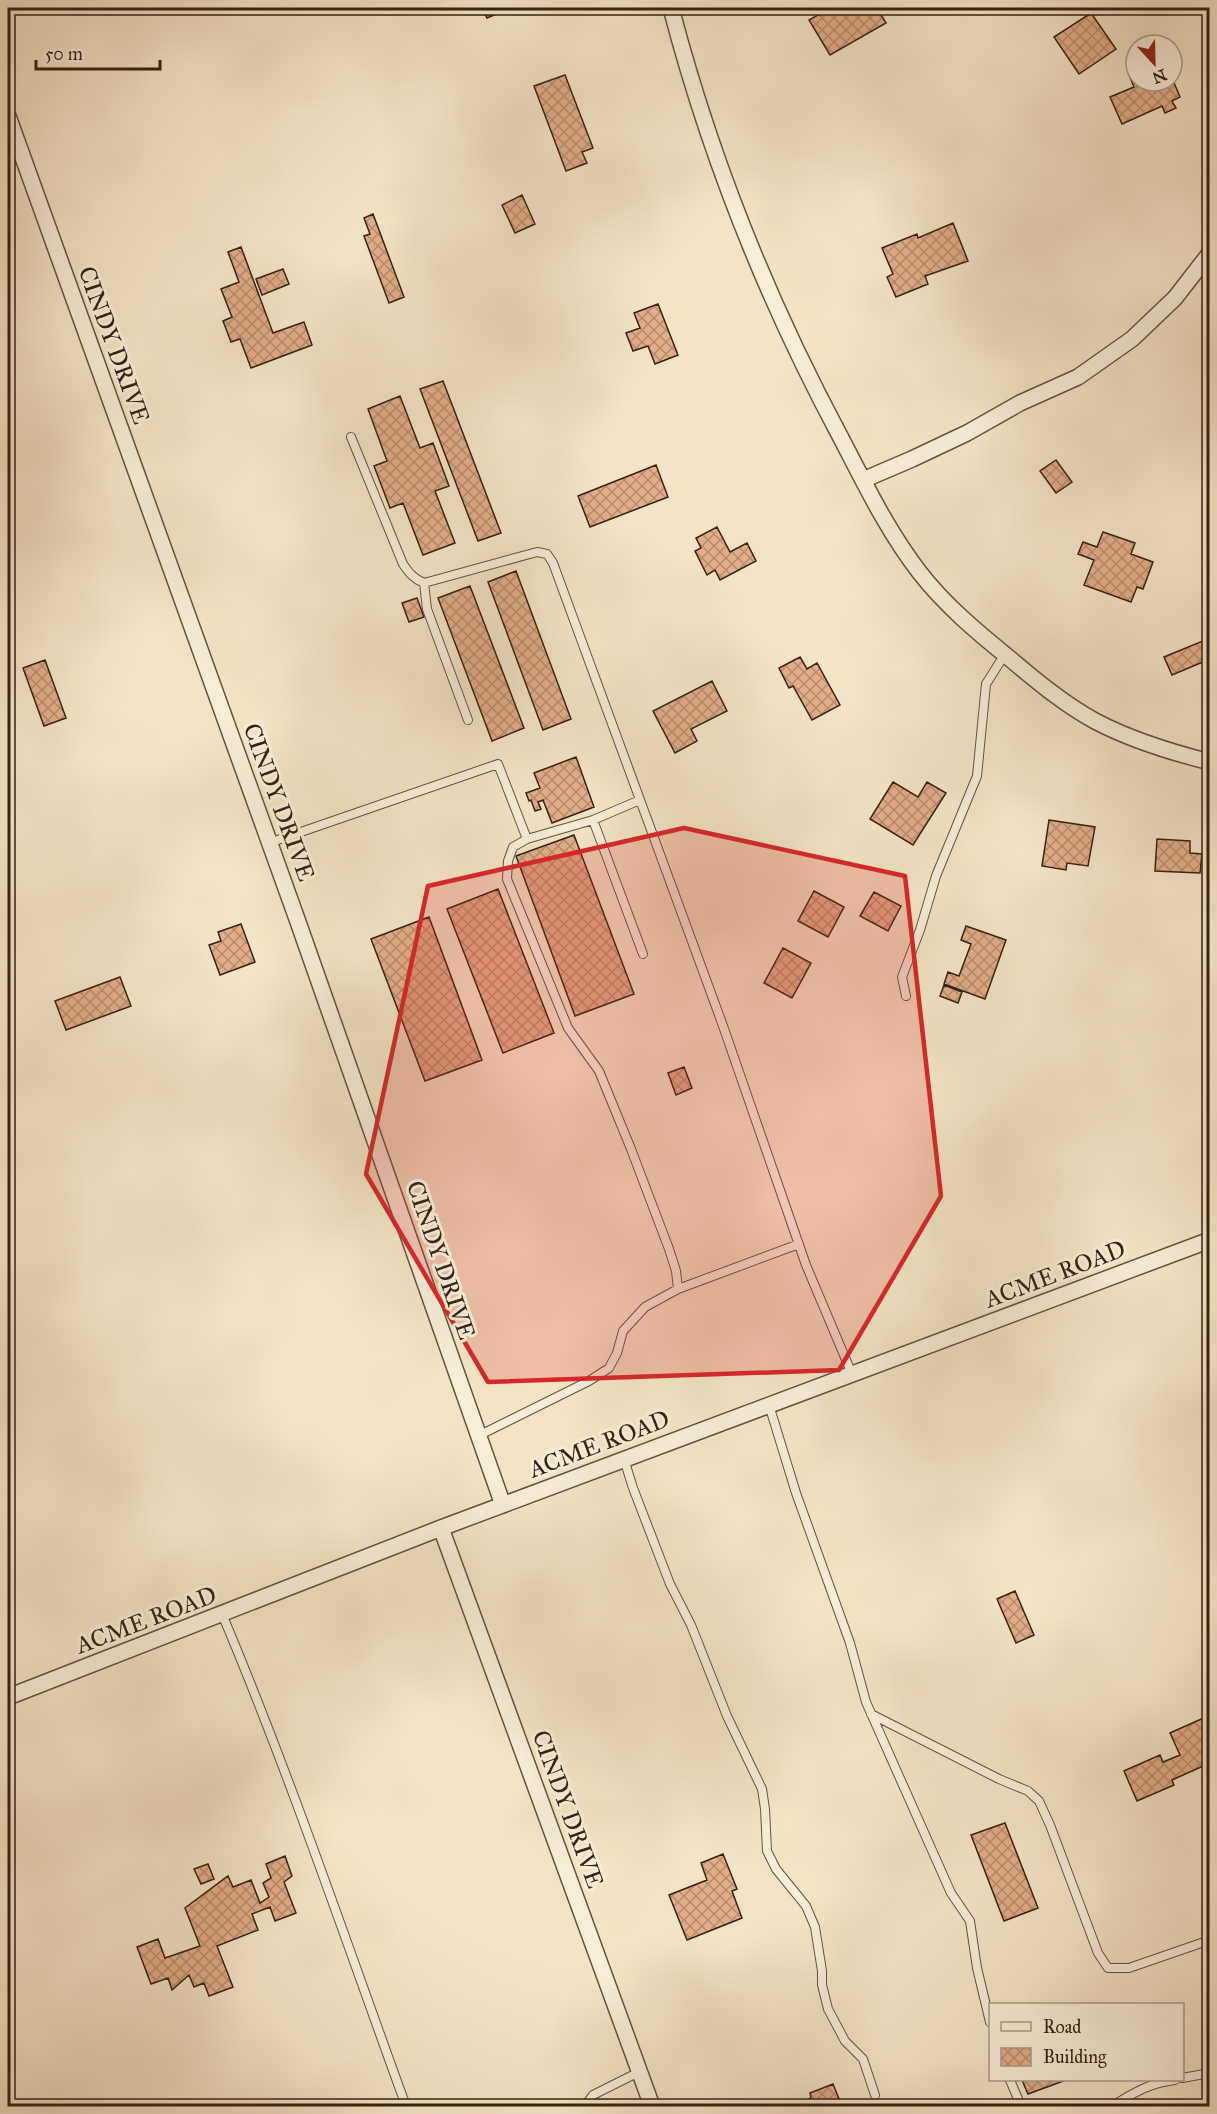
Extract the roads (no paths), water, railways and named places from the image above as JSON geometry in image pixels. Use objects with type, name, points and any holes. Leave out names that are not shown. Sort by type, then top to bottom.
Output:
[{"type":"street","points":[[671,8],[705,124],[768,289],[814,389],[862,480],[921,574],[954,609],[1055,695],[1095,721],[1140,741],[1209,762]]},
{"type":"street","name":"CINDY DRIVE","points":[[8,116],[14,156],[269,843],[502,1505]]},
{"type":"street","points":[[862,480],[967,433],[1020,403],[1078,377],[1132,339],[1175,297],[1209,253]]},
{"type":"street","name":"ACME ROAD","points":[[8,1697],[441,1528],[1209,1240]]},
{"type":"street","name":"CINDY DRIVE","points":[[441,1528],[652,2106]]},
{"type":"lane","points":[[351,437],[403,564],[411,575],[424,583],[537,552],[548,554],[553,562],[722,1023],[799,1244],[852,1374]]},
{"type":"lane","points":[[424,583],[427,609],[468,720]]},
{"type":"lane","points":[[906,996],[902,977],[920,930],[936,876],[977,776],[986,684],[1005,654]]},
{"type":"lane","points":[[269,843],[498,764],[527,839]]},
{"type":"lane","points":[[640,800],[593,820],[527,839],[513,847],[508,861],[507,879],[568,1028],[599,1071],[632,1149],[669,1249],[676,1271],[678,1289]]},
{"type":"lane","points":[[593,820],[644,954]]},
{"type":"lane","points":[[478,1436],[589,1381],[609,1368],[617,1353],[623,1330],[645,1307],[678,1289],[799,1244]]},
{"type":"lane","points":[[769,1405],[796,1493],[850,1643],[872,1714],[951,1893],[970,1921],[977,1968],[989,2018]]},
{"type":"lane","points":[[624,1459],[666,1576],[691,1625],[728,1716],[762,1790],[767,1851],[776,1869],[806,1906],[815,1927],[822,1985],[828,2009],[845,2041],[863,2059],[875,2095]]},
{"type":"lane","points":[[222,1614],[278,1755],[406,2106]]},
{"type":"lane","points":[[872,1714],[999,1779],[1028,1791],[1039,1801],[1098,1953],[1108,1968],[1129,1968],[1172,1955],[1209,1940]]},
{"type":"lane","points":[[585,2106],[593,2095],[639,2072]]},
{"type":"lane","points":[[1184,2078],[1209,2073]]},
{"type":"lane","points":[[1011,2081],[1021,2106]]},
{"type":"lane","points":[[1112,2106],[1144,2087],[1162,2081]]}]
